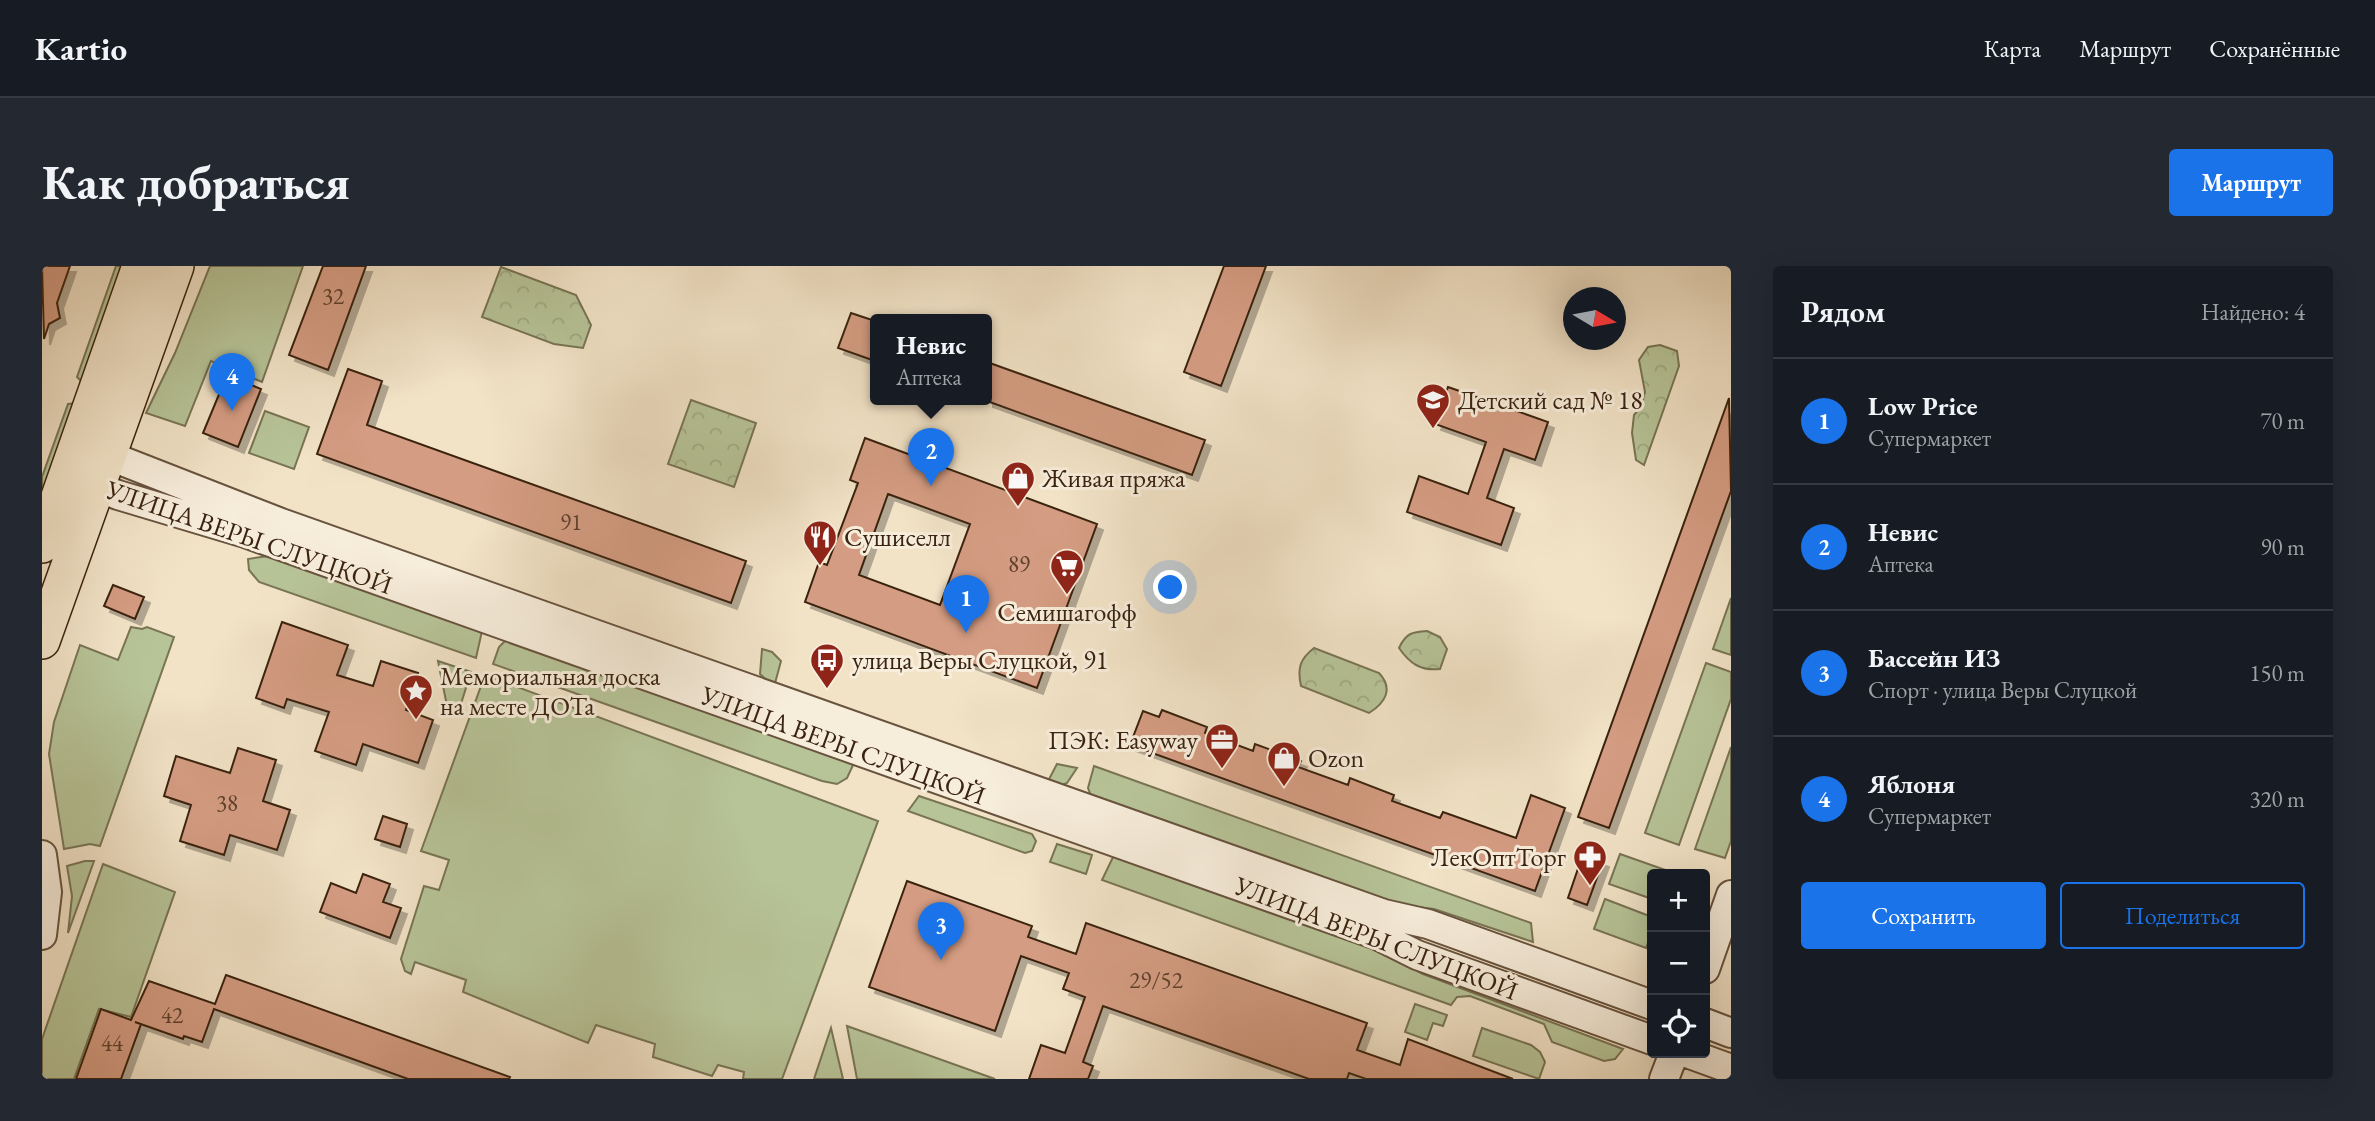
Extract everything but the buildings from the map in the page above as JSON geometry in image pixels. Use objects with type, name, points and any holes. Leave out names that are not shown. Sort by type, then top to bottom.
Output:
[{"type":"main road","points":[[42,545],[140,266]]},
{"type":"main road","points":[[42,641],[176,266]]},
{"type":"street","name":"УЛИЦА ВЕРЫ СЛУЦКОЙ","points":[[73,461],[281,523],[1384,914],[1428,924],[1647,1003]]},
{"type":"street","name":"УЛИЦА ВЕРЫ СЛУЦКОЙ","points":[[102,471],[154,508],[245,533],[879,757],[1377,935],[1417,955],[1647,1038]]},
{"type":"street","points":[[42,855],[47,892],[42,935]]},
{"type":"street","points":[[1710,955],[1731,895]]},
{"type":"street","points":[[1710,1025],[1731,1032]]},
{"type":"street","points":[[1664,1079],[1672,1058]]},
{"type":"street","points":[[1701,1058],[1731,1069]]},
{"type":"green space","points":[[116,266],[127,266],[85,385],[77,377]]},
{"type":"green space","points":[[210,266],[303,266],[262,382],[211,361],[185,426],[146,413],[175,353]]},
{"type":"green space","points":[[501,267],[576,295],[591,325],[583,348],[554,344],[482,317]]},
{"type":"green space","points":[[1660,345],[1677,351],[1679,366],[1644,465],[1636,460],[1632,433],[1634,415],[1641,407],[1645,392],[1639,360],[1648,347]]},
{"type":"green space","points":[[691,400],[756,423],[734,487],[668,464]]},
{"type":"green space","points":[[79,403],[42,508],[42,477],[68,404]]},
{"type":"green space","points":[[265,411],[309,427],[294,469],[249,453]]},
{"type":"green space","points":[[268,556],[482,631],[476,658],[259,582],[249,570],[248,559]]},
{"type":"green space","points":[[1731,598],[1731,655],[1713,649]]},
{"type":"green space","points":[[131,627],[147,627],[174,637],[100,846],[90,844],[64,849],[49,754],[54,722],[80,645],[118,660]]},
{"type":"green space","points":[[1427,631],[1440,637],[1447,649],[1440,669],[1427,669],[1416,665],[1399,648],[1410,634]]},
{"type":"green space","points":[[507,639],[854,763],[847,778],[837,784],[822,781],[493,664],[499,647]]},
{"type":"green space","points":[[1314,648],[1379,673],[1387,690],[1379,705],[1369,713],[1301,686],[1301,664]]},
{"type":"green space","points":[[762,649],[772,652],[781,661],[774,687],[760,674]]},
{"type":"green space","points":[[438,661],[471,672],[459,710],[447,706]]},
{"type":"green space","points":[[1706,663],[1731,672],[1731,699],[1679,845],[1645,833]]},
{"type":"green space","points":[[485,675],[878,821],[782,1079],[743,1079],[744,1072],[718,1065],[712,1076],[653,1057],[655,1044],[596,1025],[588,1043],[463,992],[466,980],[415,962],[411,974],[405,971],[401,959],[424,886],[439,890],[449,860],[421,851]]},
{"type":"green space","points":[[1731,747],[1731,841],[1725,858],[1695,849]]},
{"type":"green space","points":[[1057,764],[1077,768],[1067,783],[1060,786],[1047,783]]},
{"type":"green space","points":[[1094,766],[1531,923],[1533,942],[1434,909],[1392,904],[1091,796],[1088,788]]},
{"type":"green space","points":[[919,796],[1032,834],[1036,841],[1032,851],[1025,853],[908,811]]},
{"type":"green space","points":[[1057,844],[1092,855],[1086,874],[1050,862]]},
{"type":"green space","points":[[1620,854],[1662,869],[1647,869],[1647,897],[1609,884]]},
{"type":"green space","points":[[1114,855],[1370,946],[1423,974],[1623,1049],[1615,1059],[1604,1061],[1552,1042],[1544,1024],[1470,996],[1457,997],[1451,1005],[1102,880]]},
{"type":"green space","points":[[94,861],[68,933],[72,896],[67,866]]},
{"type":"green space","points":[[103,864],[175,892],[131,1017],[99,1009],[74,1079],[42,1079],[42,1039]]},
{"type":"green space","points":[[1605,899],[1647,915],[1647,945],[1646,948],[1594,929]]},
{"type":"green space","points":[[1415,1004],[1447,1015],[1443,1026],[1433,1023],[1427,1040],[1405,1032]]},
{"type":"green space","points":[[847,1026],[995,1079],[857,1079]]},
{"type":"green space","points":[[831,1028],[843,1079],[814,1079]]},
{"type":"green space","points":[[1482,1028],[1531,1045],[1540,1052],[1545,1062],[1539,1079],[1473,1056]]},
{"type":"place","name":"Яблоня","points":[[232,411]]},
{"type":"place","name":"Детский сад № 18","points":[[1433,430]]},
{"type":"place","name":"Невис","points":[[931,486]]},
{"type":"place","name":"Живая пряжа","points":[[1018,508]]},
{"type":"place","name":"Сушиселл","points":[[820,567]]},
{"type":"place","name":"Семишагофф","points":[[1067,596]]},
{"type":"place","name":"Low Price","points":[[966,633]]},
{"type":"place","name":"улица Веры Слуцкой, 91","points":[[827,690]]},
{"type":"place","name":"Мемориальная доска на месте ДОТа","points":[[416,721]]},
{"type":"place","name":"ПЭК: Easyway","points":[[1222,770]]},
{"type":"place","name":"Ozon","points":[[1284,788]]},
{"type":"place","name":"ЛекОптТорг","points":[[1590,887]]},
{"type":"place","name":"Бассейн ИЗ","points":[[941,960]]}]
